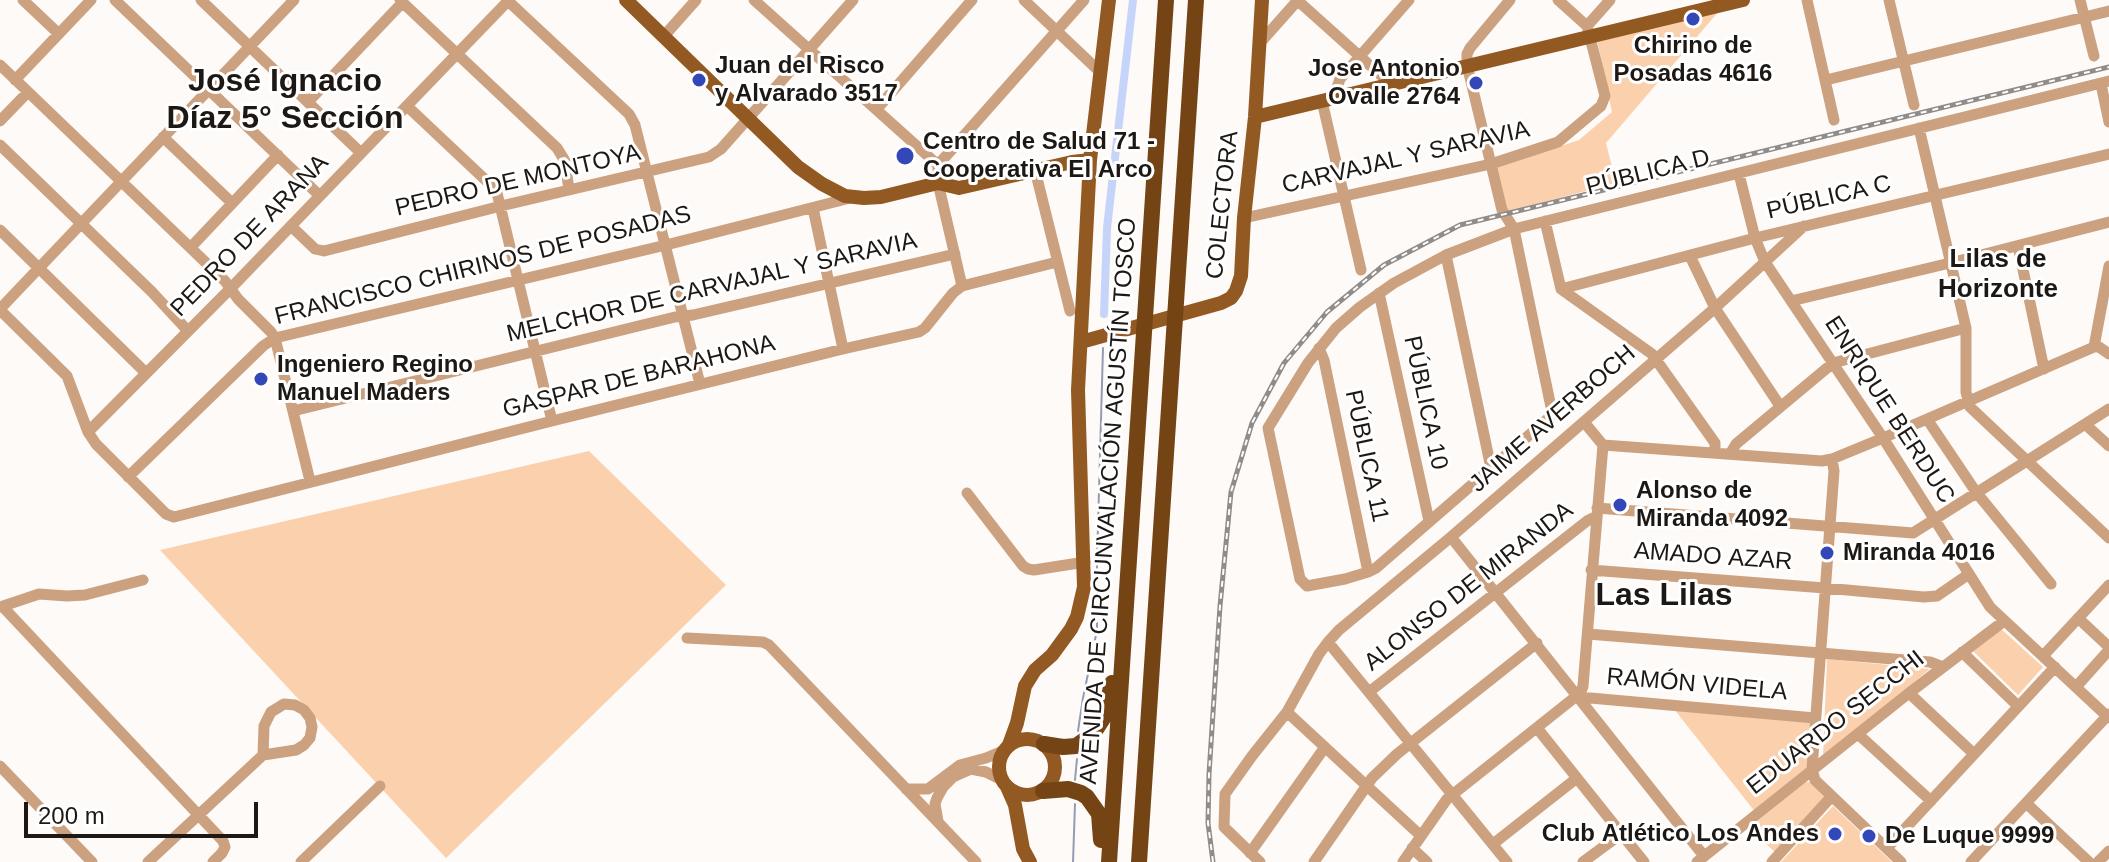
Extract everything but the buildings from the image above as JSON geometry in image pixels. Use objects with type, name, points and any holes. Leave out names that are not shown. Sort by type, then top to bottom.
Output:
[{"type":"highway","name":"AVENIDA DE CIRCUNVALACIÓN AGUSTÍN TOSCO","points":[[1109,862],[1166,0]]},
{"type":"highway","points":[[1139,862],[1196,0]]},
{"type":"highway","points":[[1042,743],[1076,746],[1101,724],[1110,695],[1118,606],[1130,555]]},
{"type":"highway","points":[[1041,791],[1074,790],[1094,804],[1101,821],[1100,862]]},
{"type":"main road","points":[[626,0],[798,167],[822,184],[851,198],[881,197],[938,183],[959,188],[1090,160]]},
{"type":"main road","points":[[1030,862],[1023,849],[1015,805],[999,765],[1017,723],[1029,678],[1064,640],[1077,617],[1084,587],[1078,390],[1090,160],[1109,0]]},
{"type":"main road","name":"COLECTORA","points":[[1081,342],[1221,303],[1231,298],[1239,285],[1255,117],[1262,0]]},
{"type":"main road","points":[[1255,117],[1588,32],[1743,0]]},
{"type":"main road","points":[[1020,832],[1028,810],[1052,781],[1056,768],[1053,755],[1028,723],[1021,702]]},
{"type":"main road","points":[[1007,748],[1020,739],[1042,743]]},
{"type":"main road","points":[[1004,783],[1023,795],[1041,791]]},
{"type":"street","points":[[23,0],[59,34]]},
{"type":"street","points":[[15,80],[91,0]]},
{"type":"street","points":[[201,0],[361,153]]},
{"type":"street","points":[[128,477],[88,432],[67,376],[0,309],[294,0]]},
{"type":"street","points":[[508,0],[629,114],[635,125],[700,384]]},
{"type":"street","name":"PEDRO DE ARANA","points":[[88,432],[508,0]]},
{"type":"street","points":[[664,36],[696,0]]},
{"type":"street","points":[[754,0],[938,165]]},
{"type":"street","points":[[877,109],[972,0]]},
{"type":"street","points":[[1024,0],[1099,71]]},
{"type":"street","points":[[1057,262],[962,286],[938,183],[938,165],[1084,0]]},
{"type":"street","points":[[1259,45],[1298,0],[1388,85]]},
{"type":"street","points":[[1338,97],[1338,83],[1409,0]]},
{"type":"street","points":[[1368,572],[1387,559],[1550,417],[1552,407],[1514,229],[1502,210],[1467,65],[1470,48],[1510,0]]},
{"type":"street","points":[[1558,0],[1588,32],[1610,0]]},
{"type":"street","points":[[1807,0],[1834,120]]},
{"type":"street","points":[[1889,0],[1914,105]]},
{"type":"street","points":[[2080,0],[2094,56]]},
{"type":"street","points":[[120,1],[320,196]]},
{"type":"street","points":[[308,102],[401,1],[557,148],[565,161],[569,190]]},
{"type":"street","name":"PEDRO DE MONTOYA","points":[[291,226],[315,249],[324,251],[716,154],[850,1]]},
{"type":"street","points":[[1826,80],[2109,11]]},
{"type":"street","name":"CARVAJAL Y SARAVIA","points":[[1244,218],[1491,164],[1558,142],[1601,106],[1605,96],[1588,32]]},
{"type":"street","points":[[0,65],[191,247],[271,332],[310,481]]},
{"type":"street","points":[[2105,82],[2109,122]]},
{"type":"street","name":"PÚBLICA D","points":[[1368,572],[1307,586],[1300,579],[1268,428],[1319,348],[1349,315],[1379,293],[1425,264],[1514,229],[2105,82]]},
{"type":"street","points":[[0,121],[28,92]]},
{"type":"street","points":[[1322,101],[1361,270]]},
{"type":"street","points":[[407,106],[494,188],[501,206],[552,421]]},
{"type":"street","points":[[1919,128],[1966,328],[1968,401],[1975,413],[2109,538]]},
{"type":"street","points":[[163,137],[232,203]]},
{"type":"street","points":[[1,148],[82,223],[188,331]]},
{"type":"street","name":"PÚBLICA C","points":[[1561,289],[1755,238],[2109,154]]},
{"type":"street","points":[[191,247],[278,155]]},
{"type":"street","points":[[1035,170],[1070,311]]},
{"type":"street","name":"ENRIQUE BERDUC","points":[[1739,174],[1755,238],[1765,262],[1883,438],[1990,607],[2108,716]]},
{"type":"street","name":"FRANCISCO CHIRINOS DE POSADAS","points":[[128,477],[252,356],[275,338],[851,198]]},
{"type":"street","points":[[813,208],[843,349]]},
{"type":"street","points":[[1545,221],[1561,289],[1656,359],[1715,443],[1715,453]]},
{"type":"street","points":[[1791,301],[2109,222]]},
{"type":"street","name":"JAIME AVERBOCH","points":[[1255,858],[1224,827],[1227,790],[1287,712],[1328,642],[1715,308],[1804,226]]},
{"type":"street","points":[[0,230],[146,373]]},
{"type":"street","points":[[2018,246],[2044,369]]},
{"type":"street","name":"MELCHOR DE CARVAJAL Y SARAVIA","points":[[293,411],[684,315],[955,254]]},
{"type":"street","points":[[1446,255],[1491,468]]},
{"type":"street","points":[[1690,256],[1715,308],[1780,406]]},
{"type":"street","points":[[1603,445],[1822,461],[1832,459],[2044,369],[2102,350],[2109,266]]},
{"type":"street","name":"GASPAR DE BARAHONA","points":[[128,477],[169,516],[174,517],[919,332],[962,286]]},
{"type":"street","name":"PÚBLICA 10","points":[[1379,293],[1429,521]]},
{"type":"street","points":[[1730,454],[1733,447],[1833,363],[1966,328]]},
{"type":"street","name":"PÚBLICA 11","points":[[1319,348],[1368,572]]},
{"type":"street","name":"ALONSO DE MIRANDA","points":[[1369,692],[1597,512],[1909,533],[1918,531],[2109,409]]},
{"type":"street","points":[[1927,419],[1976,492],[2051,584]]},
{"type":"street","points":[[1579,697],[1583,686],[1588,634],[1603,445],[1584,422]]},
{"type":"street","points":[[2085,424],[2109,446]]},
{"type":"street","points":[[1832,459],[1834,471],[1812,769],[1815,780],[1901,862]]},
{"type":"street","points":[[967,493],[1028,569],[1085,562]]},
{"type":"street","points":[[1451,537],[1579,697],[1700,859]]},
{"type":"street","name":"AMADO AZAR","points":[[1591,570],[1930,597],[1937,596],[1969,574]]},
{"type":"street","points":[[143,580],[85,595],[39,594],[2,607],[223,841],[225,847],[213,862]]},
{"type":"street","points":[[2043,656],[2107,592]]},
{"type":"street","points":[[2076,687],[2109,649],[2078,618]]},
{"type":"street","name":"EDUARDO SECCHI","points":[[1700,859],[2004,621]]},
{"type":"street","points":[[1588,634],[1930,662],[1943,667]]},
{"type":"street","points":[[687,638],[763,642],[769,645],[976,862]]},
{"type":"street","points":[[1328,642],[1507,862]]},
{"type":"street","points":[[1314,862],[1366,786],[1409,743],[1537,643]]},
{"type":"street","points":[[1962,652],[2018,706]]},
{"type":"street","points":[[1887,848],[2055,667]]},
{"type":"street","points":[[1909,693],[1974,754]]},
{"type":"street","name":"RAMÓN VIDELA","points":[[1403,862],[1452,794],[1574,698],[1815,718]]},
{"type":"street","points":[[148,862],[263,755],[296,750],[304,745],[310,738],[312,727],[304,710],[284,704],[271,712],[264,726],[263,755]]},
{"type":"street","points":[[1287,712],[1421,836]]},
{"type":"street","points":[[1971,862],[2108,716]]},
{"type":"street","points":[[1537,728],[1644,862]]},
{"type":"street","points":[[1858,734],[1931,801]]},
{"type":"street","points":[[1255,858],[1325,747]]},
{"type":"street","points":[[906,789],[928,789],[960,765],[1007,748]]},
{"type":"street","points":[[0,766],[92,862]]},
{"type":"street","points":[[938,822],[935,804],[943,787],[953,777],[971,769],[986,772],[1004,783]]},
{"type":"street","points":[[1493,844],[1577,778]]},
{"type":"street","points":[[301,862],[380,786]]},
{"type":"street","points":[[1772,862],[1832,796]]},
{"type":"street","points":[[2026,803],[2089,862]]},
{"type":"street","points":[[1583,862],[1621,834]]},
{"type":"street","points":[[1412,848],[1427,862]]},
{"type":"street","points":[[2098,862],[2109,851]]},
{"type":"shaded area","points":[[1719,11],[1606,143],[1616,183],[1506,212],[1496,168],[1579,140],[1612,112],[1597,40]]},
{"type":"shaded area","points":[[589,451],[726,585],[446,858],[160,550]]},
{"type":"shaded area","points":[[1999,627],[2043,667],[2018,695],[1973,651]]},
{"type":"shaded area","points":[[1827,659],[1930,669],[1823,756]]},
{"type":"shaded area","points":[[1674,709],[1812,721],[1808,771],[1756,813]]},
{"type":"shaded area","points":[[1806,782],[1812,782],[1824,795],[1825,802],[1777,854],[1749,828]]},
{"type":"shaded area","name":"Club Atlético Los Andes","points":[[1833,806],[1892,862],[1781,862]]},
{"type":"waterway","points":[[1104,314],[1107,228],[1133,0]]},
{"type":"waterway","points":[[1078,731],[1097,630],[1103,348]]},
{"type":"waterway","points":[[1075,780],[1077,759]]},
{"type":"waterway","points":[[1073,862],[1075,804]]},
{"type":"railway","points":[[1213,862],[1208,823],[1209,774],[1231,492],[1252,423],[1284,363],[1327,312],[1384,265],[1460,225],[2109,67]]},
{"type":"place","name":"Chirino de Posadas 4616","points":[[1693,19]]},
{"type":"place","name":"Juan del Risco y Alvarado 3517","points":[[699,80]]},
{"type":"place","name":"Jose Antonio Ovalle 2764","points":[[1476,83]]},
{"type":"place","name":"Centro de Salud 71 - Cooperativa El Arco","points":[[905,156]]},
{"type":"place","name":"Ingeniero Regino Manuel Maders","points":[[261,379]]},
{"type":"place","name":"Alonso de Miranda 4092","points":[[1620,505]]},
{"type":"place","name":"Miranda 4016","points":[[1827,553]]},
{"type":"place","name":"Club Atlético Los Andes","points":[[1835,834]]},
{"type":"place","name":"De Luque 9999","points":[[1869,836]]},
{"type":"district","name":"José Ignacio Díaz 5° Sección","points":[[285,100]]},
{"type":"district","name":"Lilas de Horizonte","points":[[1998,275]]},
{"type":"district","name":"Las Lilas","points":[[1664,596]]}]
